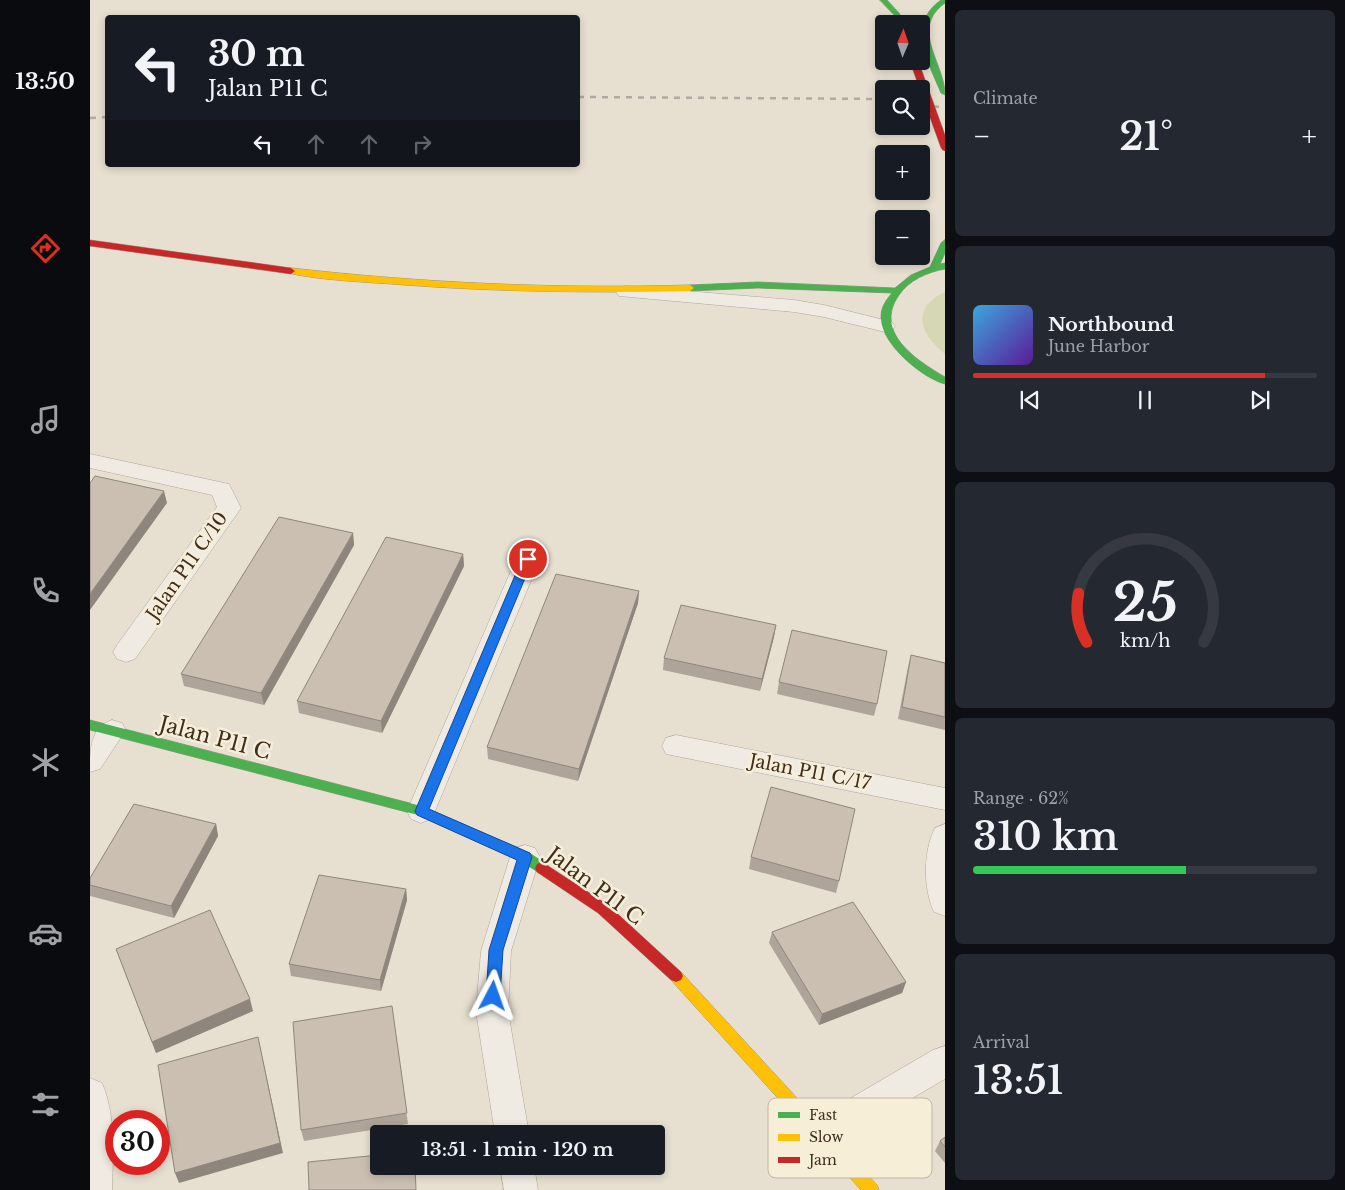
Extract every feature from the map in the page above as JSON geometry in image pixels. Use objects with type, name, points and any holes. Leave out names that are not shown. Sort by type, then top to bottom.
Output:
[{"type":"street","points":[[883,0],[898,15]]},
{"type":"street","points":[[945,0],[931,11],[926,25],[925,40],[945,93]]},
{"type":"street","points":[[917,70],[945,147]]},
{"type":"street","points":[[90,243],[209,262],[375,281],[612,291],[794,306],[824,311],[885,326]]},
{"type":"street","points":[[945,243],[940,267],[911,277],[894,290],[885,307],[885,326],[896,346],[915,364],[945,381]]},
{"type":"street","points":[[612,291],[758,285],[894,290]]},
{"type":"street","name":"Jalan P11 C/10","points":[[90,461],[221,489],[229,508],[126,652]]},
{"type":"street","points":[[421,811],[528,559]]},
{"type":"street","points":[[90,761],[101,728]]},
{"type":"street","name":"Jalan P11 C","points":[[101,728],[421,811],[525,857],[603,909],[673,972],[787,1098]]},
{"type":"street","name":"Jalan P11 C/17","points":[[676,746],[945,799]]},
{"type":"street","points":[[945,836],[941,869],[945,903]]},
{"type":"street","points":[[511,1125],[492,1011],[496,950],[525,857]]},
{"type":"street","points":[[882,1098],[945,1061]]},
{"type":"street","points":[[90,1094],[96,1131],[95,1190]]},
{"type":"street","points":[[519,1175],[521,1190]]},
{"type":"street","name":"Jalan P11 C","points":[[860,1178],[871,1190]]},
{"type":"green space","points":[[945,292],[945,354],[930,338],[922,322],[923,313],[927,306],[934,298]]},
{"type":"building","points":[[95,476],[164,491],[90,594],[90,483]]},
{"type":"building","points":[[279,517],[353,533],[261,693],[181,674]]},
{"type":"building","points":[[386,537],[463,554],[381,721],[297,701]]},
{"type":"building","points":[[556,574],[639,591],[579,769],[487,747]]},
{"type":"building","points":[[681,605],[776,625],[762,679],[664,658]]},
{"type":"building","points":[[792,630],[887,651],[877,704],[779,682]]},
{"type":"building","points":[[911,655],[945,663],[945,717],[902,707]]},
{"type":"building","points":[[771,787],[855,809],[839,881],[751,857]]},
{"type":"building","points":[[134,804],[216,824],[171,906],[90,885],[90,878]]},
{"type":"building","points":[[319,875],[406,889],[380,980],[289,964]]},
{"type":"building","points":[[853,902],[906,982],[822,1014],[772,932]]},
{"type":"building","points":[[210,910],[250,999],[152,1042],[116,949]]},
{"type":"building","points":[[392,1006],[407,1113],[301,1130],[293,1022]]},
{"type":"building","points":[[258,1037],[280,1143],[175,1173],[170,1141],[170,1110],[165,1110],[158,1065]]},
{"type":"building","points":[[945,1137],[945,1147],[940,1141]]},
{"type":"building","points":[[370,1156],[370,1175],[415,1175],[416,1190],[309,1190],[308,1162]]},
{"type":"railway","points":[[580,97],[875,99]]},
{"type":"railway","points":[[930,106],[945,107]]},
{"type":"railway","points":[[90,118],[105,117]]},
{"type":"traffic: fast","points":[[883,0],[898,15]]},
{"type":"traffic: fast","points":[[945,0],[932,10],[927,18],[925,29],[929,52],[945,93]]},
{"type":"traffic: fast","points":[[934,267],[945,243]]},
{"type":"traffic: fast","points":[[945,266],[920,274],[903,285],[888,304],[885,318],[888,331],[906,355],[945,381]]},
{"type":"traffic: fast","points":[[690,288],[758,285],[894,290]]},
{"type":"traffic: fast","points":[[90,725],[421,811],[525,857],[542,868]]},
{"type":"traffic: slow","points":[[291,271],[440,285],[590,290],[690,288]]},
{"type":"traffic: slow","points":[[676,976],[787,1098]]},
{"type":"traffic: slow","points":[[860,1178],[871,1190]]},
{"type":"traffic: jam","points":[[917,70],[945,147]]},
{"type":"traffic: jam","points":[[90,243],[291,271]]},
{"type":"traffic: jam","points":[[542,868],[603,909],[676,976]]},
{"type":"route","points":[[493,996],[496,950],[525,857],[421,811],[528,559]]}]
